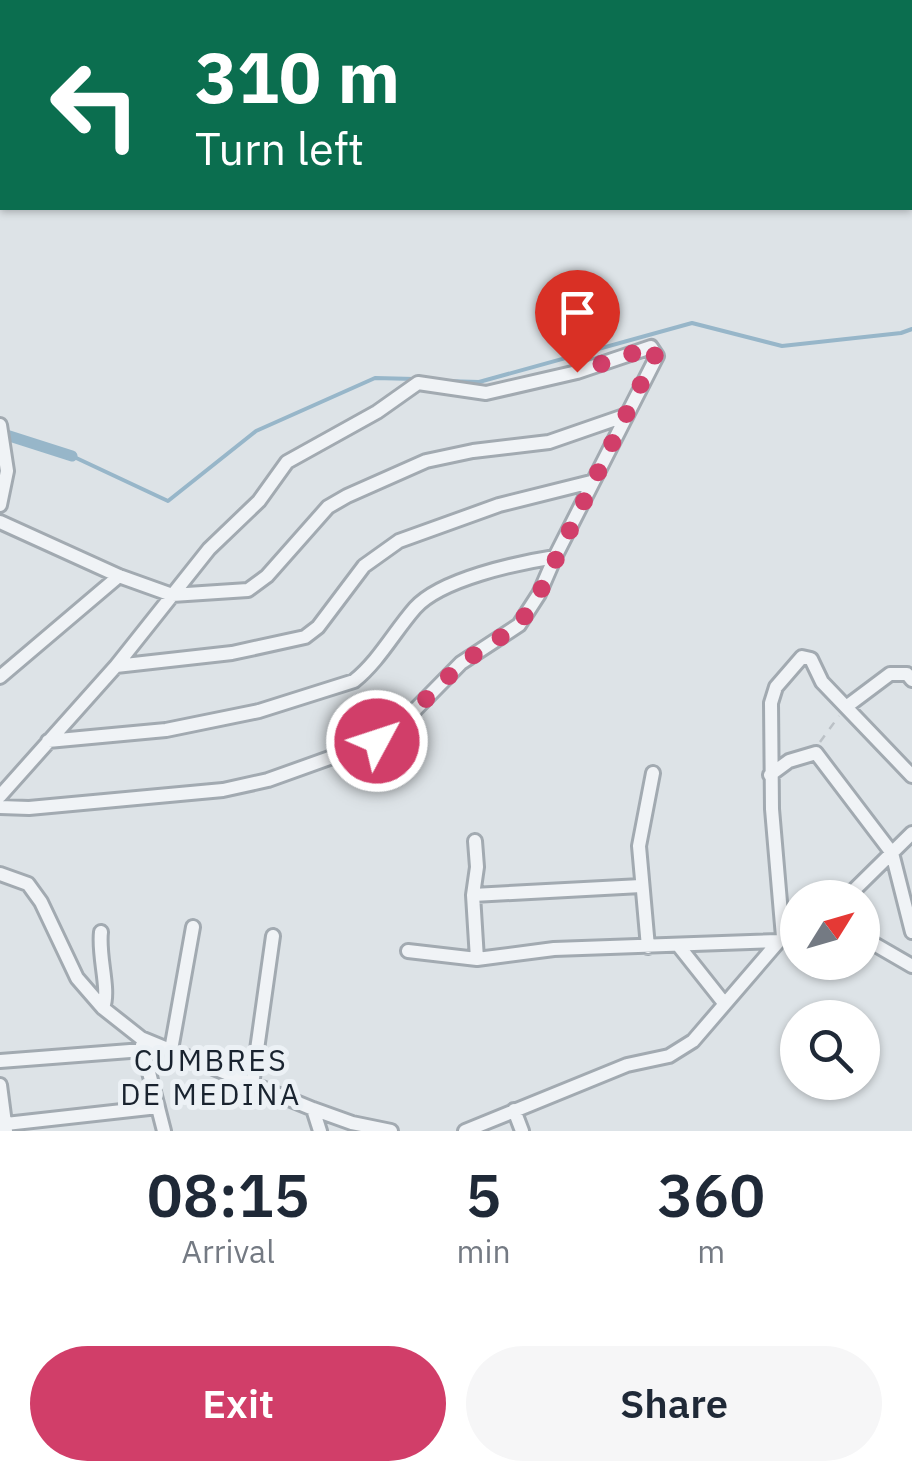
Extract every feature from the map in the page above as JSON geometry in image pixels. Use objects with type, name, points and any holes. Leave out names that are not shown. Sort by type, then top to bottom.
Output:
[{"type":"street","points":[[0,796],[116,666],[226,529],[259,502],[286,462],[424,382],[486,393],[577,372],[655,348],[657,356],[591,482],[539,594],[519,625],[462,663],[406,719],[377,741],[268,780],[223,790],[29,808],[0,807]]},
{"type":"street","points":[[0,522],[119,576],[172,595],[248,590],[267,576],[328,507],[426,461],[548,442],[627,414]]},
{"type":"street","points":[[0,425],[6,471],[0,505]]},
{"type":"street","points":[[116,666],[232,653],[305,636],[318,627],[364,566],[399,541],[499,506],[591,482]]},
{"type":"street","points":[[48,741],[166,730],[259,711],[344,686],[367,670],[418,605],[434,594],[492,572],[555,557]]},
{"type":"street","points":[[0,676],[119,576]]},
{"type":"street","points":[[780,924],[770,775],[773,694],[802,658],[811,659],[822,682],[912,776]]},
{"type":"street","points":[[846,707],[890,674],[910,674]]},
{"type":"street","points":[[770,775],[789,760],[816,754],[892,853],[912,932]]},
{"type":"street","points":[[648,947],[641,886],[642,822],[653,773]]},
{"type":"street","points":[[864,880],[912,834]]},
{"type":"street","points":[[475,841],[476,960]]},
{"type":"street","points":[[0,874],[28,884],[77,978],[142,1044],[164,1131]]},
{"type":"street","points":[[473,894],[641,886]]},
{"type":"street","points":[[170,1050],[193,927]]},
{"type":"street","points":[[102,932],[98,952],[106,999],[103,1008]]},
{"type":"street","points":[[252,1085],[273,936]]},
{"type":"street","points":[[408,952],[476,960],[554,949],[780,939]]},
{"type":"street","points":[[464,1131],[627,1065],[669,1056],[693,1041],[780,940]]},
{"type":"street","points":[[678,946],[724,1003]]},
{"type":"street","points":[[880,947],[912,966]]},
{"type":"street","points":[[0,1062],[142,1044],[170,1050],[352,1124],[390,1131]]},
{"type":"street","points":[[0,1085],[6,1128],[158,1107]]},
{"type":"street","points":[[313,1109],[320,1131]]},
{"type":"street","points":[[514,1110],[522,1131]]},
{"type":"path","points":[[816,754],[825,734],[846,707]]},
{"type":"waterway","points":[[444,381],[479,382],[692,323],[782,346],[912,329]]},
{"type":"waterway","points":[[72,456],[168,501],[256,431],[375,378],[415,379]]},
{"type":"waterway","points":[[0,433],[72,456]]},
{"type":"district","name":"CUMBRES DE MEDINA","points":[[211,1078]]},
{"type":"route","points":[[377,741],[406,719],[462,663],[519,625],[539,594],[657,351],[652,347],[577,372]]}]
